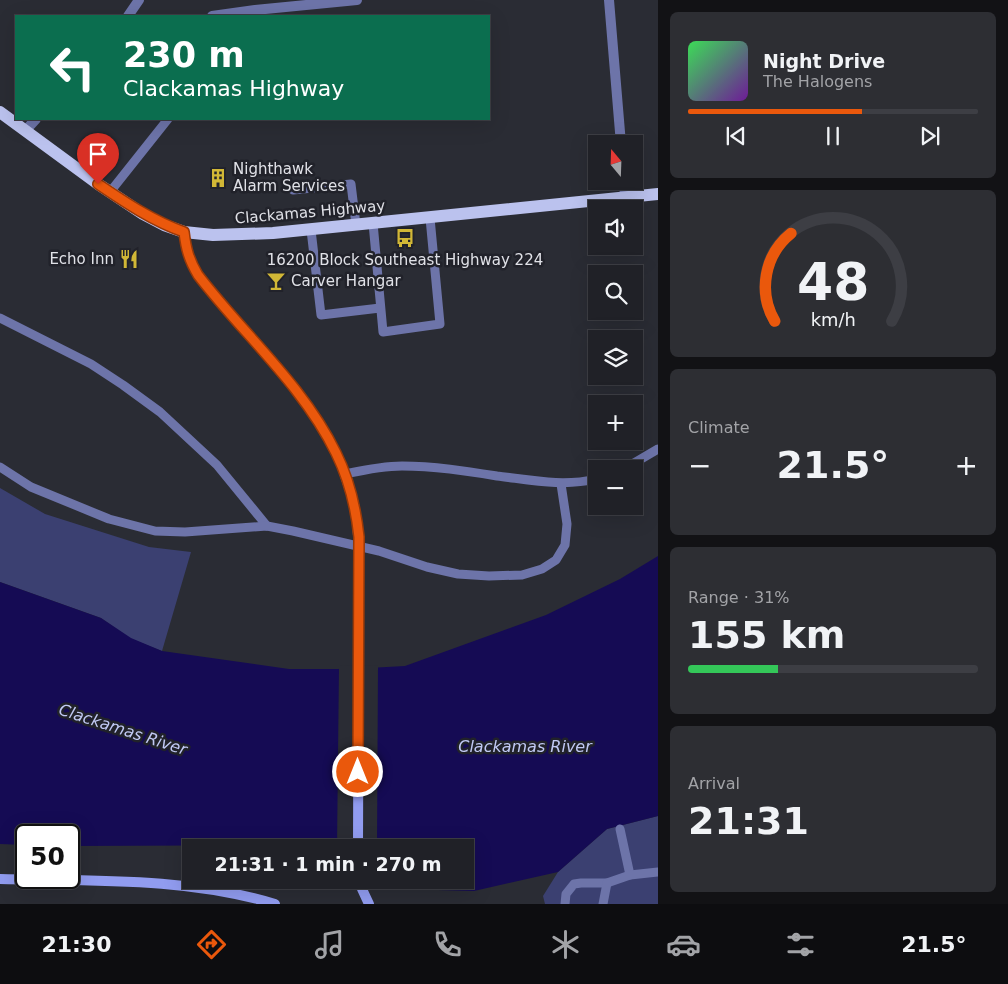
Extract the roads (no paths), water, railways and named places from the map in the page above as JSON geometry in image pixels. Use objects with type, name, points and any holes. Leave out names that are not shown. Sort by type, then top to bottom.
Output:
[{"type":"main road","name":"Clackamas Highway","points":[[0,112],[110,192],[164,225],[184,232],[242,235],[311,230],[658,194]]},
{"type":"main road","points":[[184,232],[186,252],[198,275],[300,396],[320,425],[336,452],[354,504],[359,550],[358,839]]},
{"type":"main road","points":[[0,879],[184,885],[214,889],[275,904]]},
{"type":"main road","points":[[362,889],[369,904]]},
{"type":"street","points":[[129,15],[139,0]]},
{"type":"street","points":[[219,15],[357,0]]},
{"type":"street","points":[[609,0],[620,135]]},
{"type":"street","points":[[25,131],[35,120]]},
{"type":"street","points":[[625,190],[625,198]]},
{"type":"lane","points":[[110,192],[167,120]]},
{"type":"lane","points":[[293,190],[351,184],[356,225]]},
{"type":"lane","points":[[373,224],[383,332],[440,324],[430,218]]},
{"type":"lane","points":[[311,230],[321,315],[380,308]]},
{"type":"lane","points":[[0,319],[91,364],[160,412],[217,465],[267,526]]},
{"type":"lane","points":[[639,460],[658,449]]},
{"type":"lane","points":[[345,474],[372,468],[401,466],[439,468],[561,484],[588,481]]},
{"type":"lane","points":[[0,467],[31,487],[108,519],[155,531],[185,532],[267,526],[379,551],[427,567],[458,574],[489,576],[522,575],[542,569],[556,560],[565,545],[567,524],[561,484]]},
{"type":"lane","points":[[620,829],[630,875]]},
{"type":"lane","points":[[565,904],[566,894],[574,884],[607,883],[630,875],[658,872]]},
{"type":"lane","points":[[603,904],[607,883]]},
{"type":"water","name":"Clackamas River","points":[[658,556],[658,816],[607,829],[558,872],[474,891],[437,889],[474,889],[474,839],[182,839],[182,846],[80,846],[80,824],[15,824],[15,845],[0,844],[0,582],[101,618],[131,638],[162,651],[289,669],[350,669],[405,666],[546,615],[620,579]]},
{"type":"place","name":"Nighthawk Alarm Services","points":[[218,178]]},
{"type":"place","name":"16200 Block Southeast Highway 224","points":[[405,238]]},
{"type":"place","name":"Echo Inn","points":[[129,259]]},
{"type":"place","name":"Carver Hangar","points":[[276,281]]}]
